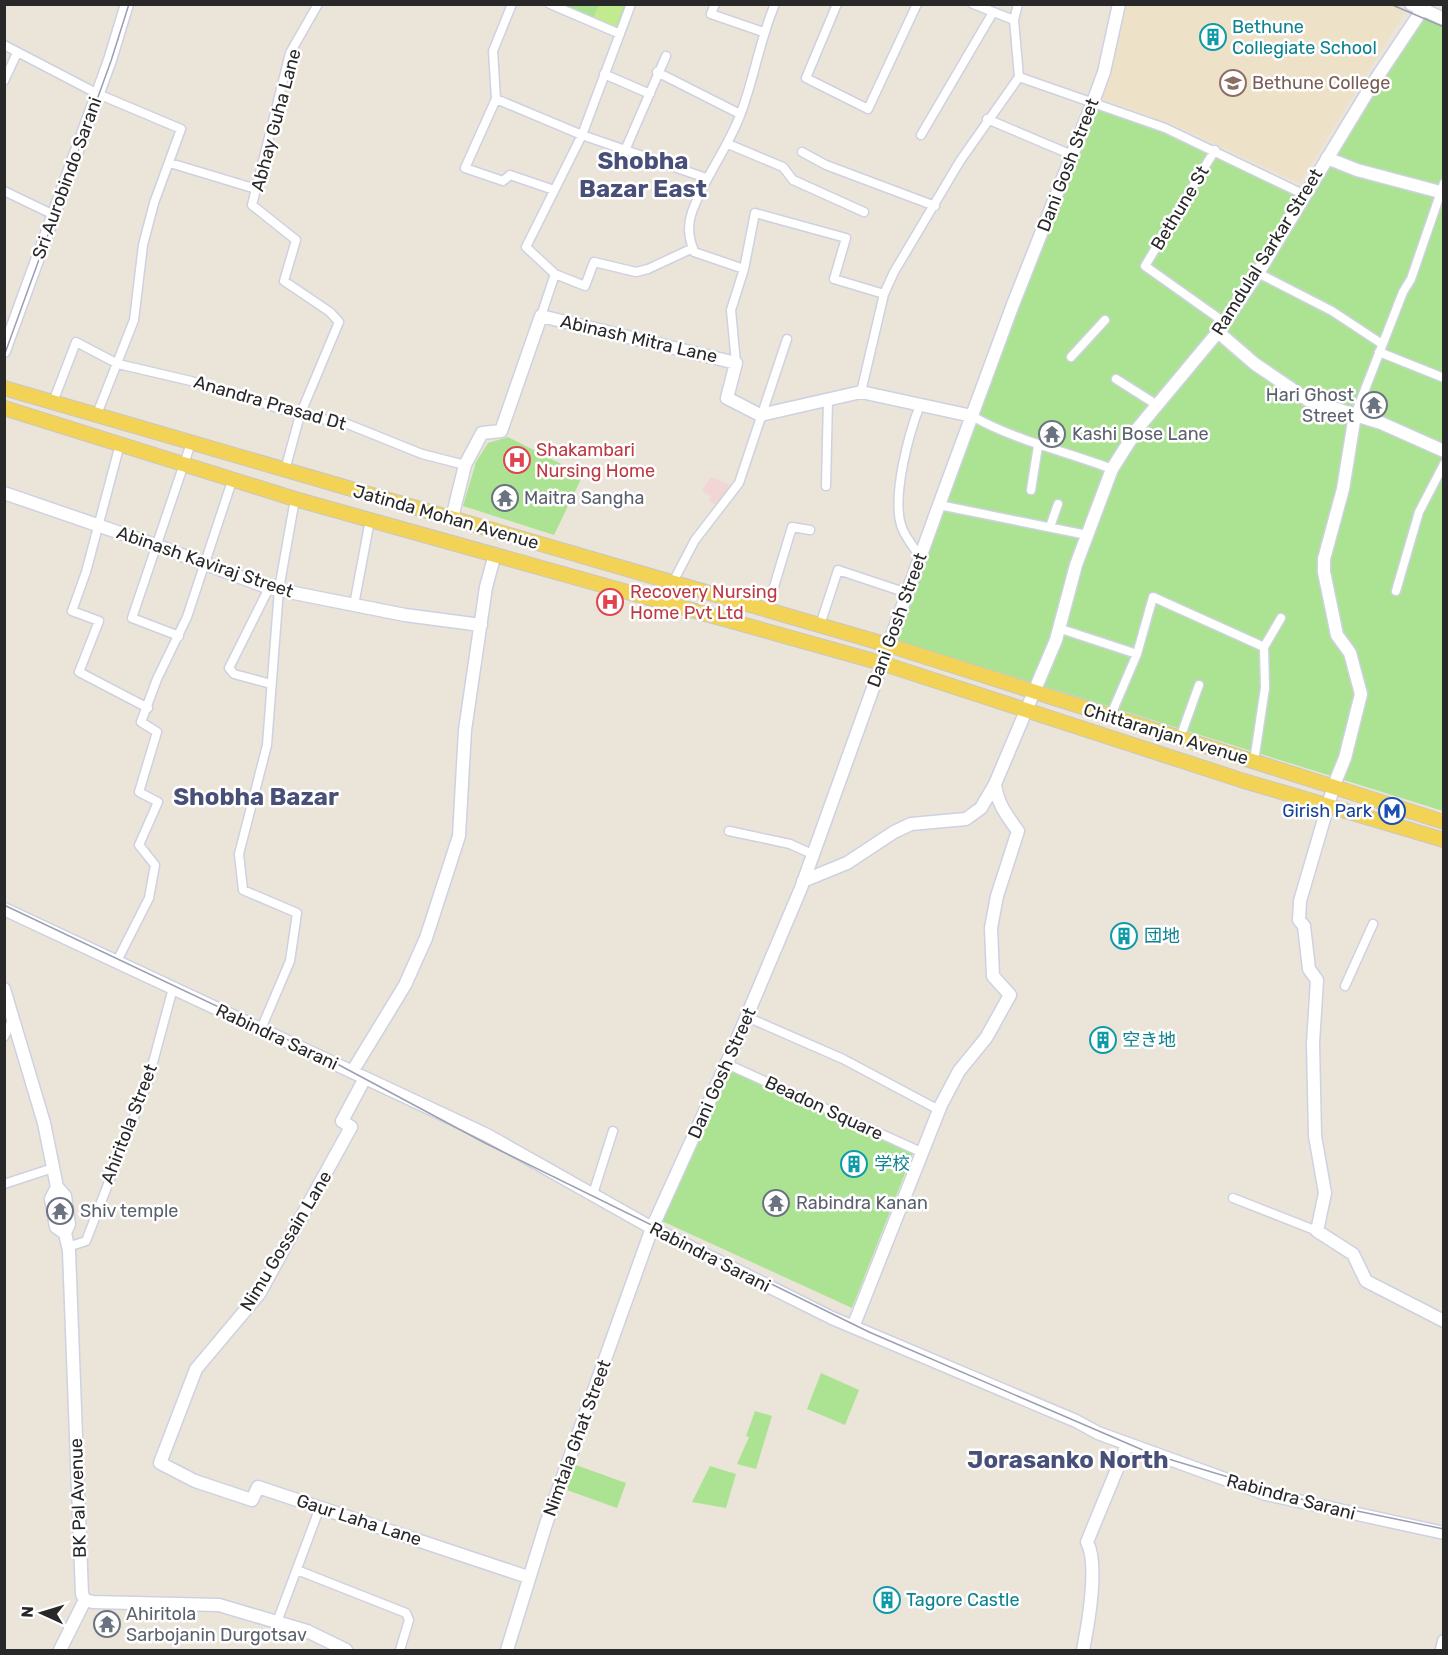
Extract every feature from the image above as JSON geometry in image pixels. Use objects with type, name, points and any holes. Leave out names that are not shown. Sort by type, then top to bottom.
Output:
[{"type":"main road","name":"Jatinda Mohan Avenue","points":[[4,388],[888,645]]},
{"type":"main road","points":[[4,408],[295,499],[881,663],[1026,711],[1443,840]]},
{"type":"main road","name":"Chittaranjan Avenue","points":[[888,645],[1110,717],[1334,785],[1443,822]]},
{"type":"street","name":"Sri Aurobindo Sarani","points":[[4,351],[98,94],[127,4]]},
{"type":"street","name":"Abhay Guha Lane","points":[[300,415],[339,322],[330,312],[284,281],[296,240],[252,205],[291,53],[318,4]]},
{"type":"street","points":[[512,4],[493,51],[496,99],[465,168],[503,181],[510,175],[554,190]]},
{"type":"street","points":[[550,4],[620,34]]},
{"type":"street","points":[[631,4],[582,135],[526,247],[555,274],[585,286],[594,262],[636,272],[648,269],[693,248]]},
{"type":"street","points":[[715,4],[711,14],[763,32]]},
{"type":"street","points":[[744,269],[699,255],[693,248],[688,235],[692,214],[706,178],[728,144],[740,114],[763,32],[775,4]]},
{"type":"street","points":[[837,4],[806,78],[868,109],[917,4]]},
{"type":"street","points":[[973,4],[992,14],[1014,20]]},
{"type":"street","points":[[861,392],[884,294],[894,272],[987,119],[1019,76],[1014,20],[1018,4]]},
{"type":"street","name":"Dani Gosh Street","points":[[652,1228],[727,1064],[803,880],[972,416],[1104,72],[1119,4]]},
{"type":"street","points":[[1420,6],[1443,19]]},
{"type":"street","name":"Ramdulal Sarkar Street","points":[[803,880],[848,863],[894,832],[911,824],[966,819],[981,808],[995,784],[1035,692],[1087,535],[1112,469],[1138,428],[1221,327],[1258,273],[1420,6]]},
{"type":"street","points":[[921,135],[992,14]]},
{"type":"street","points":[[4,45],[98,94],[181,129],[154,202],[143,245],[134,320],[97,414]]},
{"type":"street","points":[[4,81],[17,53]]},
{"type":"street","points":[[626,148],[650,94],[657,72],[666,56]]},
{"type":"street","points":[[657,72],[740,114]]},
{"type":"street","points":[[604,74],[650,94]]},
{"type":"street","points":[[1019,76],[1093,102],[1215,150],[1305,195]]},
{"type":"street","points":[[496,99],[582,135],[626,148],[706,178]]},
{"type":"street","points":[[987,119],[1072,155]]},
{"type":"street","points":[[728,144],[783,167],[793,180],[864,212]]},
{"type":"street","name":"Bethune St","points":[[1215,150],[1145,266],[1221,327]]},
{"type":"street","points":[[802,152],[826,165],[934,206]]},
{"type":"street","points":[[1317,1231],[1325,1193],[1315,1136],[1313,1043],[1317,980],[1310,969],[1304,926],[1299,920],[1300,901],[1334,785],[1345,758],[1361,694],[1350,653],[1337,634],[1326,590],[1324,559],[1343,489],[1355,415],[1411,279],[1442,189],[1357,170],[1327,158]]},
{"type":"street","points":[[170,163],[256,189]]},
{"type":"street","points":[[4,191],[54,215]]},
{"type":"street","points":[[884,294],[834,279],[846,238],[755,213],[744,269],[731,310],[736,363],[727,398],[760,415],[861,392],[972,416],[1038,446],[1076,455],[1112,469]]},
{"type":"street","points":[[1258,273],[1332,311],[1381,348],[1443,378]]},
{"type":"street","points":[[452,518],[465,465],[482,433],[501,432],[555,274]]},
{"type":"street","name":"Abinash Mitra Lane","points":[[541,316],[736,363]]},
{"type":"street","points":[[1071,357],[1105,320]]},
{"type":"street","points":[[1221,327],[1255,364],[1308,400],[1381,423],[1443,451]]},
{"type":"street","points":[[663,601],[694,540],[739,483],[787,339]]},
{"type":"street","name":"Anandra Prasad Dt","points":[[53,402],[76,342],[118,364],[191,381],[300,415],[345,423],[422,454],[465,465]]},
{"type":"street","points":[[1116,379],[1157,405]]},
{"type":"street","points":[[826,486],[828,400]]},
{"type":"street","points":[[920,405],[908,435],[900,502],[901,525],[920,557]]},
{"type":"street","points":[[285,470],[300,415]]},
{"type":"street","points":[[179,636],[132,618],[191,442]]},
{"type":"street","points":[[120,444],[72,611],[99,621],[80,672],[148,708]]},
{"type":"street","points":[[1031,490],[1038,446]]},
{"type":"street","points":[[1396,591],[1419,512],[1443,464]]},
{"type":"street","points":[[117,961],[149,898],[155,865],[139,845],[158,802],[139,792],[157,732],[141,722],[157,679],[179,636],[206,565],[232,478]]},
{"type":"street","name":"Abinash Kaviraj Street","points":[[4,493],[274,589],[482,626]]},
{"type":"street","points":[[261,1029],[290,961],[297,913],[243,890],[239,854],[267,745],[274,589],[295,499]]},
{"type":"street","points":[[1050,527],[1058,504]]},
{"type":"street","points":[[939,505],[1087,535]]},
{"type":"street","points":[[354,605],[370,520]]},
{"type":"street","points":[[767,610],[792,527],[810,530]]},
{"type":"street","points":[[352,1072],[405,985],[426,938],[459,836],[465,730],[495,554]]},
{"type":"street","points":[[820,625],[838,570],[907,593]]},
{"type":"street","points":[[271,684],[234,674],[229,668],[274,589]]},
{"type":"street","points":[[1110,717],[1137,654],[1153,597],[1264,647]]},
{"type":"street","points":[[1254,761],[1265,688],[1264,647],[1281,618]]},
{"type":"street","points":[[1058,628],[1137,654]]},
{"type":"street","points":[[1180,738],[1199,685]]},
{"type":"street","points":[[853,1327],[939,1110],[958,1071],[986,1038],[1010,995],[993,976],[991,928],[997,896],[1018,831],[1001,806],[995,784]]},
{"type":"street","points":[[729,831],[790,844],[812,855]]},
{"type":"street","name":"Rabindra Sarani","points":[[4,909],[487,1135],[652,1228],[853,1327],[1127,1445],[1266,1494],[1443,1533]]},
{"type":"street","points":[[1345,986],[1373,924]]},
{"type":"street","name":"Ahiritola Street","points":[[68,1247],[86,1241],[148,1081],[172,988]]},
{"type":"street","name":"BK Pal Avenue","points":[[4,989],[44,1123],[57,1187],[65,1196],[69,1224],[65,1233],[68,1247],[82,1594],[86,1600]]},
{"type":"street","points":[[747,1017],[843,1059],[939,1110]]},
{"type":"street","points":[[4,1037],[13,1018]]},
{"type":"street","name":"Beadon Square","points":[[727,1064],[921,1152]]},
{"type":"street","name":"Nimu Gossain Lane","points":[[195,1481],[160,1463],[189,1383],[196,1369],[259,1294],[351,1127],[342,1120],[365,1078]]},
{"type":"street","points":[[592,1194],[613,1131]]},
{"type":"street","points":[[4,1184],[53,1168]]},
{"type":"street","points":[[1233,1198],[1317,1231],[1353,1254],[1366,1281],[1443,1321]]},
{"type":"street","name":"Nimtala Ghat Street","points":[[507,1650],[529,1586],[528,1577],[652,1228]]},
{"type":"street","points":[[1083,1650],[1090,1614],[1091,1554],[1087,1542],[1127,1445]]},
{"type":"street","name":"Gaur Laha Lane","points":[[195,1481],[252,1500],[258,1487],[528,1577]]},
{"type":"street","points":[[277,1622],[320,1507]]},
{"type":"street","points":[[297,1570],[406,1613],[409,1620],[400,1650]]},
{"type":"street","points":[[60,1650],[86,1600],[219,1605],[307,1630],[345,1650]]},
{"type":"street","points":[[1442,1650],[1443,1641]]},
{"type":"shaded area","name":"Bethune College","points":[[1387,4],[1405,12],[1299,183],[1183,129],[1101,98],[1124,5]]},
{"type":"shaded area","points":[[711,477],[731,485],[718,506],[709,501],[711,496],[702,491]]},
{"type":"green space","points":[[558,5],[628,5],[618,31]]},
{"type":"green space","points":[[599,5],[624,5],[616,27],[593,18]]},
{"type":"green space","points":[[1423,10],[1443,19],[1443,811],[896,640],[1095,103],[1307,194]]},
{"type":"green space","points":[[508,437],[583,475],[554,535],[463,506],[476,462],[488,443]]},
{"type":"green space","points":[[731,1062],[915,1148],[852,1308],[662,1221]]},
{"type":"green space","points":[[821,1373],[859,1390],[845,1425],[807,1409]]},
{"type":"green space","points":[[755,1411],[772,1416],[756,1469],[737,1464],[749,1437],[746,1436]]},
{"type":"green space","points":[[573,1464],[626,1483],[617,1508],[564,1489]]},
{"type":"green space","points":[[710,1466],[736,1474],[726,1508],[692,1502]]},
{"type":"tram line","points":[[4,356],[111,61],[129,4]]},
{"type":"tram line","points":[[1390,4],[1444,27]]},
{"type":"tram line","points":[[4,905],[326,1058],[485,1143],[869,1332],[1152,1454],[1304,1500],[1444,1529]]},
{"type":"place","name":"Bethune Collegiate School","points":[[1213,37]]},
{"type":"place","name":"Bethune College","points":[[1233,83]]},
{"type":"place","name":"Hari Ghost Street","points":[[1374,405]]},
{"type":"place","name":"Kashi Bose Lane","points":[[1052,434]]},
{"type":"place","name":"Shakambari Nursing Home","points":[[517,460]]},
{"type":"place","name":"Maitra Sangha","points":[[505,498]]},
{"type":"place","name":"Recovery Nursing Home Pvt Ltd","points":[[610,602]]},
{"type":"place","name":"Girish Park","points":[[1392,811]]},
{"type":"place","name":"団地","points":[[1124,936]]},
{"type":"place","name":"空き地","points":[[1103,1040]]},
{"type":"place","name":"学校","points":[[854,1164]]},
{"type":"place","name":"Rabindra Kanan","points":[[776,1203]]},
{"type":"place","name":"Shiv temple","points":[[60,1211]]},
{"type":"place","name":"Tagore Castle","points":[[887,1600]]},
{"type":"place","name":"Ahiritola Sarbojanin Durgotsav","points":[[107,1624]]},
{"type":"district","name":"Shobha Bazar East","points":[[643,175]]},
{"type":"district","name":"Shobha Bazar","points":[[256,797]]},
{"type":"district","name":"Jorasanko North","points":[[1068,1460]]}]
